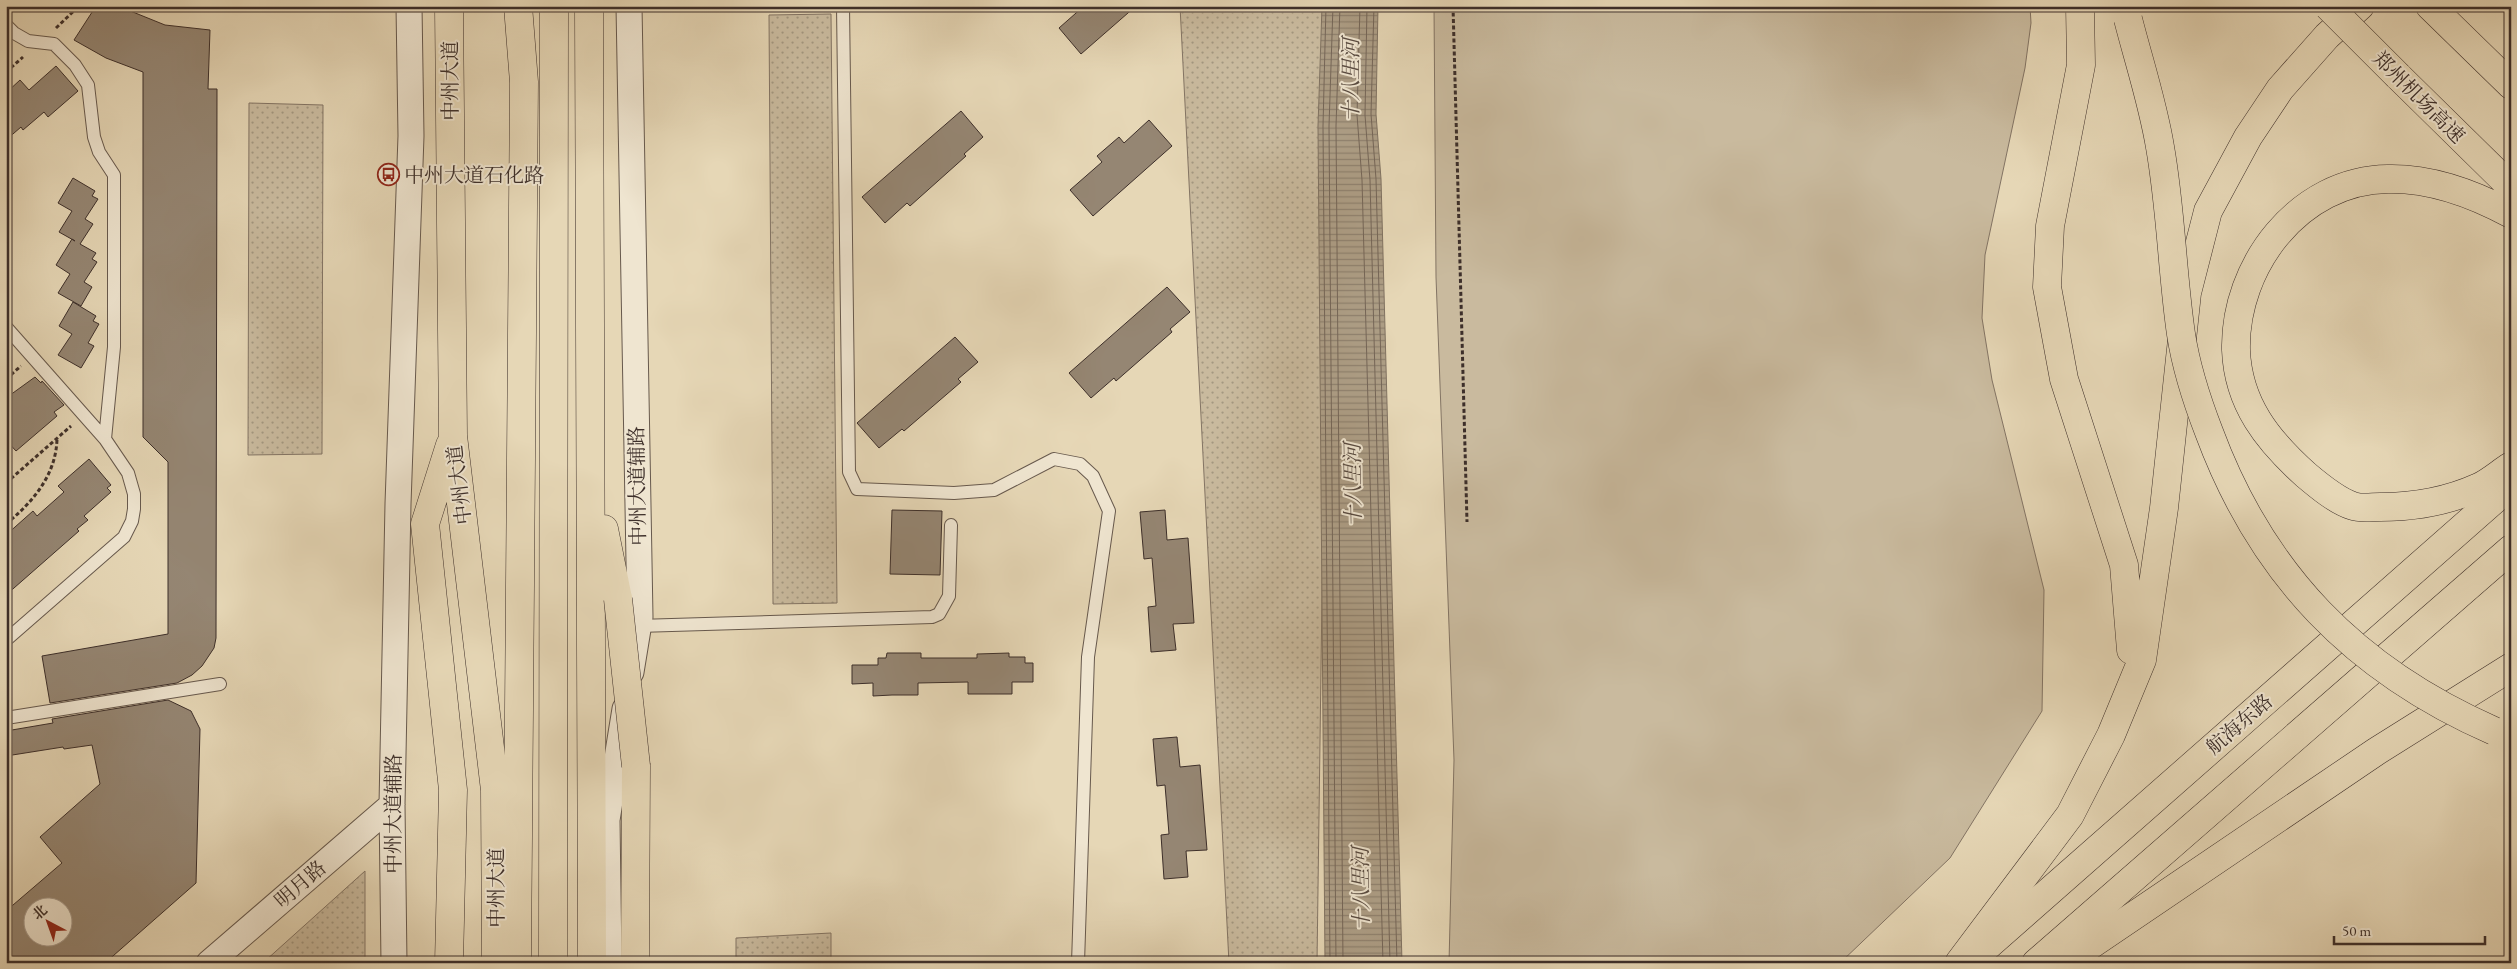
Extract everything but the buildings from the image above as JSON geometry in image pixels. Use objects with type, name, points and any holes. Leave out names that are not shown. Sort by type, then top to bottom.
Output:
[{"type":"main road","name":"中州大道","points":[[449,6],[453,436],[495,790],[496,963]]},
{"type":"main road","name":"中州大道","points":[[517,954],[524,82],[518,6]]},
{"type":"main road","points":[[553,952],[554,6]]},
{"type":"main road","points":[[589,6],[592,468],[592,963]]},
{"type":"main road","points":[[2080,6],[2081,65],[2050,226],[2046,287],[2064,379],[2124,565],[2131,650],[2127,700]]},
{"type":"main road","name":"郑州机场高速","points":[[2328,6],[2511,187]]},
{"type":"main road","points":[[1959,963],[2070,815],[2127,700],[2142,660],[2164,508],[2187,293],[2208,211],[2248,137],[2280,89],[2327,36],[2360,6]]},
{"type":"main road","points":[[2430,6],[2511,85]]},
{"type":"main road","points":[[2125,13],[2160,147],[2181,335],[2199,406],[2222,466],[2246,516],[2272,556],[2313,607],[2339,632],[2380,666],[2415,691],[2451,712],[2502,734]]},
{"type":"main road","points":[[2511,214],[2489,202],[2426,182],[2388,179],[2367,182],[2326,195],[2291,219],[2263,251],[2242,296],[2236,331],[2236,352],[2245,394],[2264,432],[2277,449],[2320,487],[2354,506],[2410,507],[2441,500],[2481,486],[2511,466]]},
{"type":"main road","points":[[449,963],[453,790],[425,524],[453,436]]},
{"type":"main road","points":[[592,468],[618,599],[636,766],[635,963]]},
{"type":"main road","name":"航海东路","points":[[1968,963],[2511,485]]},
{"type":"main road","points":[[2036,963],[2511,549]]},
{"type":"main road","points":[[2064,963],[2377,751],[2511,667]]},
{"type":"street","name":"中州大道辅路","points":[[394,963],[392,806],[398,504],[411,136],[409,6]]},
{"type":"street","name":"中州大道辅路","points":[[609,963],[607,820],[638,626],[629,6]]},
{"type":"street","name":"明月路","points":[[209,963],[392,806]]},
{"type":"lane","points":[[843,6],[849,472],[857,489],[954,493],[994,490],[1054,459],[1080,464],[1093,476],[1109,511],[1088,657],[1078,963]]},
{"type":"lane","points":[[6,26],[28,41],[54,44],[75,65],[88,85],[94,137],[99,152],[114,175],[114,347],[105,439]]},
{"type":"lane","points":[[6,327],[105,439],[128,473],[134,494],[132,521],[124,537],[6,640]]},
{"type":"lane","points":[[638,626],[932,617],[939,614],[949,596],[951,525]]},
{"type":"lane","points":[[6,718],[220,684]]},
{"type":"path","points":[[40,42],[79,6]]},
{"type":"path","points":[[1453,6],[1467,522]]},
{"type":"path","points":[[6,483],[83,415]]},
{"type":"path","points":[[6,524],[26,508],[38,492],[57,454],[57,438]]},
{"type":"shaded area","points":[[1180,6],[1330,6],[1317,963],[1229,963]]},
{"type":"shaded area","points":[[1434,6],[2030,6],[2031,23],[2025,68],[1985,255],[1982,318],[1992,380],[2044,590],[2042,711],[1950,858],[1840,963],[1449,963],[1454,760],[1436,277]]},
{"type":"shaded area","points":[[831,14],[837,603],[773,604],[769,15]]},
{"type":"shaded area","points":[[249,103],[323,105],[322,454],[248,455]]},
{"type":"shaded area","points":[[365,871],[365,963],[265,963],[265,961]]},
{"type":"shaded area","points":[[831,933],[831,963],[736,963],[736,938]]},
{"type":"water","name":"十八里河","points":[[1322,6],[1378,6],[1376,114],[1381,179],[1402,963],[1325,963],[1318,126]]},
{"type":"place","name":"中州大道石化路","points":[[388,175]]}]
